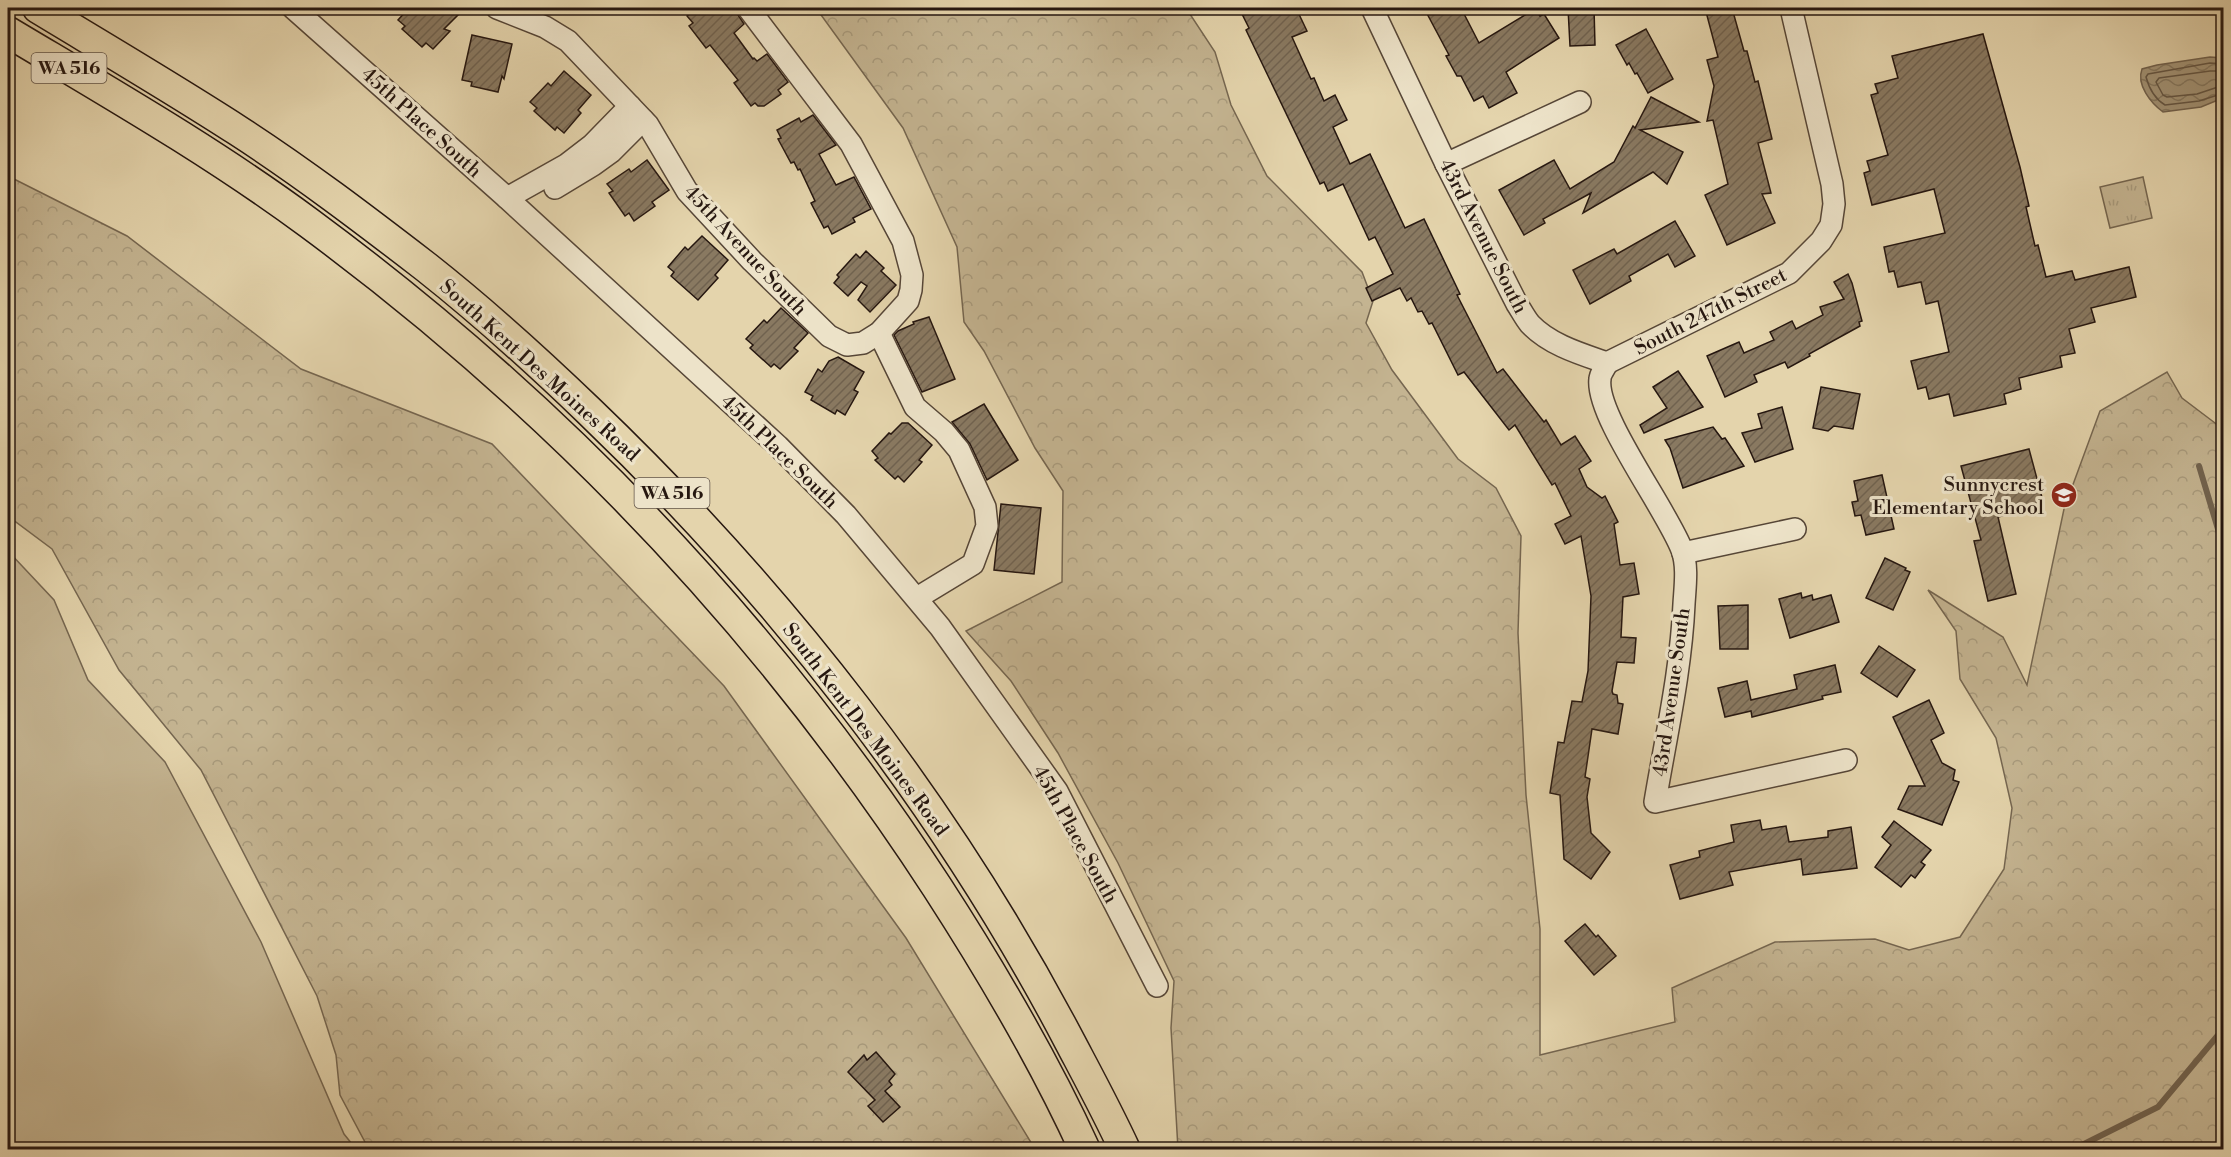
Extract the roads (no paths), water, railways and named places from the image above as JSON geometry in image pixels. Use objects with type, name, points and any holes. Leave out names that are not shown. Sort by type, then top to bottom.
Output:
[{"type":"highway","name":"South Kent Des Moines Road","points":[[38,8],[239,132],[371,225],[477,309],[559,382],[687,508],[787,622],[871,729],[933,814],[993,906],[1046,996],[1125,1149]]},
{"type":"highway","name":"South Kent Des Moines Road","points":[[8,32],[245,177],[366,266],[448,333],[556,428],[647,519],[781,671],[902,833],[995,979],[1086,1149]]},
{"type":"street","name":"45th Place South","points":[[292,8],[513,204],[805,473],[846,515],[916,598],[985,688],[1057,791],[1157,986]]},
{"type":"street","name":"45th Avenue South","points":[[497,8],[545,27],[568,41],[655,136],[676,175],[701,207],[816,325],[836,340],[852,345],[864,343],[879,333],[904,306],[910,296],[912,276],[903,241],[851,144],[748,8]]},
{"type":"street","name":"43rd Avenue South","points":[[1372,8],[1446,164],[1529,324],[1548,339],[1607,363],[1599,378],[1600,393],[1607,414],[1673,530],[1683,552],[1686,577],[1682,641],[1655,802],[1846,760]]},
{"type":"street","name":"South 247th Street","points":[[1607,363],[1789,273],[1821,242],[1831,225],[1834,204],[1832,184],[1791,8]]},
{"type":"street","points":[[1446,164],[1580,102]]},
{"type":"street","points":[[513,204],[593,165],[612,152],[636,113]]},
{"type":"street","points":[[879,333],[915,407],[944,432],[959,450],[985,507],[987,526],[973,564],[916,598]]},
{"type":"street","points":[[1683,552],[1795,529]]},
{"type":"water","points":[[2210,57],[2223,58],[2223,98],[2201,107],[2163,112],[2146,93],[2141,81],[2142,69]]},
{"type":"waterway","points":[[2199,466],[2224,549]]},
{"type":"waterway","points":[[2224,612],[2219,651],[2224,662]]},
{"type":"waterway","points":[[2072,1150],[2158,1107],[2224,1028]]},
{"type":"place","name":"Sunnycrest Elementary School","points":[[2064,495]]}]
